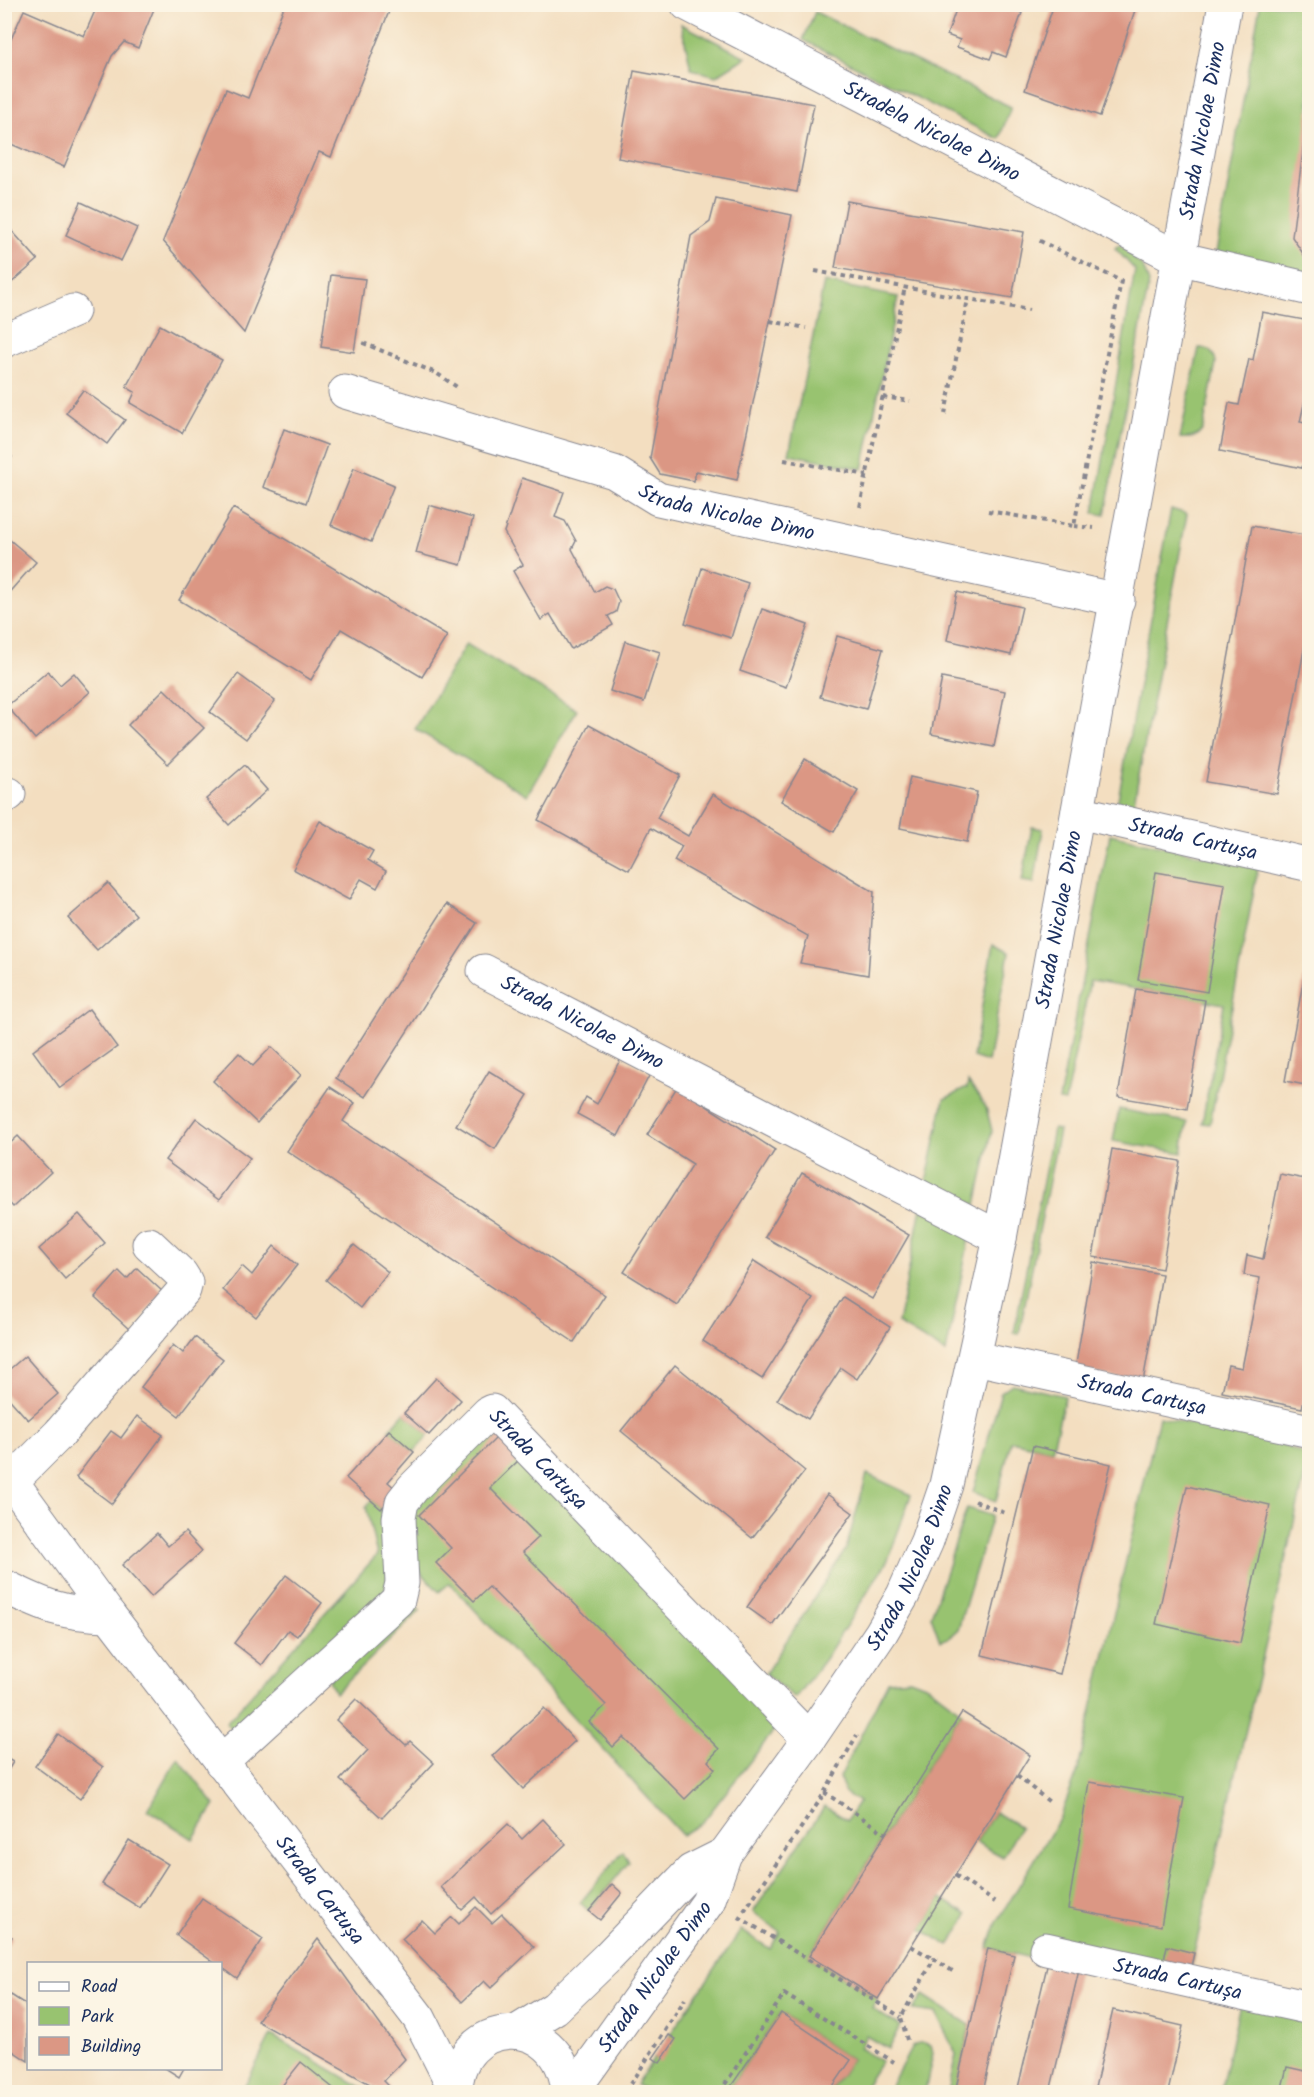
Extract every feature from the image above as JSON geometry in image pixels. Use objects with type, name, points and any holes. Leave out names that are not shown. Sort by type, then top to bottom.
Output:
[{"type":"street","name":"Stradela Nicolae Dimo","points":[[687,4],[1178,258]]},
{"type":"street","name":"Strada Nicolae Dimo","points":[[570,2092],[708,1902],[725,1854],[810,1739],[881,1633],[903,1595],[927,1541],[946,1485],[1000,1238],[1225,4]]},
{"type":"street","points":[[1178,258],[1310,289]]},
{"type":"street","points":[[4,341],[73,311]]},
{"type":"street","name":"Strada Nicolae Dimo","points":[[345,392],[614,472],[657,499],[1118,600]]},
{"type":"street","name":"Strada Cartușa","points":[[1078,812],[1310,865]]},
{"type":"street","name":"Strada Nicolae Dimo","points":[[484,971],[1000,1238]]},
{"type":"street","name":"Strada Cartușa","points":[[149,1244],[182,1274],[186,1282],[184,1290],[59,1434],[8,1476],[109,1615],[420,2018],[456,2092]]},
{"type":"street","name":"Strada Cartușa","points":[[975,1358],[1310,1431]]},
{"type":"street","name":"Strada Cartușa","points":[[221,1762],[398,1600],[402,1583],[399,1518],[402,1502],[413,1488],[492,1411],[810,1739]]},
{"type":"street","points":[[4,1586],[41,1605],[77,1614],[109,1615]]},
{"type":"street","name":"Strada Nicolae Dimo","points":[[516,2032],[555,2008],[691,1871],[725,1854]]},
{"type":"street","name":"Strada Cartușa","points":[[1047,1949],[1310,2008]]},
{"type":"street","name":"Strada Cartușa","points":[[420,2018],[437,2031],[461,2042],[481,2041]]},
{"type":"street","points":[[456,2092],[458,2072],[466,2055],[481,2041],[498,2034],[516,2032],[534,2036],[549,2046],[560,2059],[570,2092]]},
{"type":"path","points":[[1036,239],[1121,281],[1074,526]]},
{"type":"path","points":[[815,271],[1029,310]]},
{"type":"path","points":[[860,507],[904,287]]},
{"type":"path","points":[[945,414],[968,299]]},
{"type":"path","points":[[770,321],[806,328]]},
{"type":"path","points":[[882,397],[910,401]]},
{"type":"path","points":[[784,460],[867,475]]},
{"type":"path","points":[[988,511],[1100,529]]},
{"type":"path","points":[[966,1498],[1005,1513]]},
{"type":"path","points":[[1017,1776],[1052,1804]]},
{"type":"path","points":[[824,1792],[886,1834]]},
{"type":"path","points":[[956,1875],[995,1902]]},
{"type":"path","points":[[739,1917],[901,2017],[907,2040]]},
{"type":"path","points":[[911,1946],[954,1972]]},
{"type":"path","points":[[901,2017],[934,1959]]},
{"type":"path","points":[[720,2092],[784,1994],[894,2062]]},
{"type":"green space","points":[[1260,5],[1309,5],[1309,274],[1216,253]]},
{"type":"green space","points":[[815,12],[1011,107],[999,139],[803,40]]},
{"type":"green space","points":[[681,24],[746,57],[716,76],[691,69]]},
{"type":"green space","points":[[1120,244],[1143,267],[1149,283],[1105,515],[1094,513],[1135,270],[1115,248]]},
{"type":"green space","points":[[824,282],[898,297],[863,469],[789,454]]},
{"type":"green space","points":[[1199,348],[1211,352],[1216,363],[1203,429],[1193,437],[1180,438]]},
{"type":"green space","points":[[1171,509],[1187,514],[1132,813],[1117,805]]},
{"type":"green space","points":[[466,644],[577,710],[527,795],[415,729]]},
{"type":"green space","points":[[1032,827],[1043,829],[1034,883],[1022,881]]},
{"type":"green space","points":[[1110,834],[1258,868],[1210,1124],[1202,1123],[1224,1004],[1090,981],[1065,1102],[1059,1101]]},
{"type":"green space","points":[[993,944],[1009,953],[988,1062],[973,1057]]},
{"type":"green space","points":[[968,1082],[986,1107],[992,1131],[976,1205],[926,1183],[944,1099],[967,1088]]},
{"type":"green space","points":[[1119,1109],[1187,1122],[1182,1153],[1113,1141]]},
{"type":"green space","points":[[1053,1129],[1059,1130],[1019,1334],[1014,1333]]},
{"type":"green space","points":[[921,1208],[970,1234],[946,1353],[898,1324]]},
{"type":"green space","points":[[1012,1384],[1065,1396],[1052,1450],[1011,1441],[996,1501],[973,1492],[1001,1392]]},
{"type":"green space","points":[[404,1413],[429,1435],[414,1452],[389,1430]]},
{"type":"green space","points":[[1159,1417],[1281,1444],[1301,1453],[1308,1462],[1190,1971],[1048,1962],[988,1948],[997,1922],[1060,1818],[1078,1770]]},
{"type":"green space","points":[[494,1426],[780,1723],[702,1823],[682,1835],[450,1583],[439,1592],[419,1570],[408,1537],[408,1515]]},
{"type":"green space","points":[[867,1474],[911,1495],[888,1560],[825,1659],[795,1698],[765,1674],[846,1549]]},
{"type":"green space","points":[[371,1500],[381,1509],[391,1563],[384,1593],[233,1731],[226,1723],[377,1555],[366,1507]]},
{"type":"green space","points":[[967,1508],[992,1516],[958,1629],[948,1638],[940,1641],[931,1616]]},
{"type":"green space","points":[[412,1602],[420,1611],[335,1693],[329,1680]]},
{"type":"green space","points":[[910,1679],[928,1686],[962,1712],[809,1956],[878,1999],[872,2009],[900,2026],[888,2049],[866,2036],[859,2048],[881,2061],[861,2092],[831,2090],[851,2060],[781,2013],[727,2092],[651,2092],[636,2085],[741,1930],[770,1949],[780,1932],[753,1912],[825,1806],[847,1820],[859,1802],[844,1792],[840,1777],[888,1681]]},
{"type":"green space","points":[[178,1758],[215,1805],[193,1839],[148,1810]]},
{"type":"green space","points":[[995,1812],[1020,1827],[1003,1857],[976,1842]]},
{"type":"green space","points":[[623,1851],[629,1862],[589,1911],[580,1903]]},
{"type":"green space","points":[[941,1898],[968,1915],[949,1946],[921,1929]]},
{"type":"green space","points":[[923,1995],[970,2025],[955,2092],[948,2092],[956,2054],[936,2013],[913,2010]]},
{"type":"green space","points":[[1240,2004],[1309,2019],[1309,2092],[1220,2092]]},
{"type":"green space","points":[[271,2035],[370,2092],[242,2092]]},
{"type":"green space","points":[[919,2043],[931,2046],[933,2053],[925,2092],[887,2092],[912,2047]]},
{"type":"building","points":[[98,4],[156,4],[138,48],[124,42],[112,56],[64,167],[4,141],[4,55],[24,10],[84,36]]},
{"type":"building","points":[[285,4],[392,4],[331,157],[319,152],[244,333],[163,241],[226,89],[248,98]]},
{"type":"building","points":[[958,4],[999,4],[1022,13],[1006,57],[993,52],[990,59],[957,47],[960,40],[947,35]]},
{"type":"building","points":[[1054,4],[1137,4],[1100,116],[1025,90]]},
{"type":"building","points":[[634,71],[814,104],[797,192],[618,158]]},
{"type":"building","points":[[1308,110],[1310,110],[1310,264],[1292,237]]},
{"type":"building","points":[[716,199],[792,215],[737,480],[696,471],[694,481],[660,474],[650,458],[691,236],[710,222]]},
{"type":"building","points":[[847,201],[1024,232],[1012,298],[835,268]]},
{"type":"building","points":[[81,202],[137,228],[121,261],[66,235]]},
{"type":"building","points":[[4,222],[38,260],[10,284],[4,278]]},
{"type":"building","points":[[331,275],[365,279],[354,352],[321,347]]},
{"type":"building","points":[[1262,312],[1310,321],[1310,378],[1300,422],[1310,424],[1310,430],[1302,468],[1220,451],[1229,403],[1239,405],[1249,359],[1253,360]]},
{"type":"building","points":[[160,325],[222,360],[182,433],[130,403],[135,392],[126,387]]},
{"type":"building","points":[[83,390],[125,420],[107,444],[66,413]]},
{"type":"building","points":[[284,429],[327,445],[306,503],[263,487]]},
{"type":"building","points":[[4,452],[12,457],[4,468]]},
{"type":"building","points":[[354,468],[394,485],[371,542],[331,525]]},
{"type":"building","points":[[522,478],[564,492],[555,517],[565,521],[576,541],[572,549],[595,592],[605,586],[613,589],[619,602],[616,612],[608,616],[613,625],[571,649],[550,614],[541,620],[513,571],[523,565],[504,532]]},
{"type":"building","points":[[429,505],[473,518],[461,565],[416,553]]},
{"type":"building","points":[[233,508],[447,636],[422,677],[341,629],[311,680],[179,600]]},
{"type":"building","points":[[1252,526],[1310,536],[1310,618],[1277,794],[1206,782]]},
{"type":"building","points":[[4,535],[36,562],[4,598]]},
{"type":"building","points":[[702,568],[748,583],[731,638],[685,623]]},
{"type":"building","points":[[957,592],[1022,607],[1011,655],[947,640]]},
{"type":"building","points":[[762,609],[808,625],[786,687],[740,671]]},
{"type":"building","points":[[837,636],[883,649],[866,709],[820,697]]},
{"type":"building","points":[[625,641],[660,652],[644,702],[610,691]]},
{"type":"building","points":[[48,671],[60,685],[74,673],[90,692],[35,739],[7,706]]},
{"type":"building","points":[[238,674],[275,701],[246,739],[210,712]]},
{"type":"building","points":[[942,678],[1005,691],[994,747],[931,734]]},
{"type":"building","points":[[164,689],[204,728],[168,764],[128,725]]},
{"type":"building","points":[[589,725],[680,775],[657,818],[688,836],[713,794],[874,892],[868,975],[800,963],[808,936],[674,861],[682,846],[651,828],[629,870],[538,820]]},
{"type":"building","points":[[805,759],[858,791],[834,832],[781,801]]},
{"type":"building","points":[[245,765],[267,790],[229,825],[206,799]]},
{"type":"building","points":[[910,777],[977,792],[967,842],[900,828]]},
{"type":"building","points":[[320,821],[373,851],[368,860],[386,871],[377,888],[361,879],[349,900],[293,869]]},
{"type":"building","points":[[1156,872],[1225,884],[1207,992],[1138,980]]},
{"type":"building","points":[[108,883],[136,915],[97,950],[68,918]]},
{"type":"building","points":[[447,904],[477,923],[365,1097],[336,1078]]},
{"type":"building","points":[[1308,955],[1310,956],[1310,1086],[1285,1081]]},
{"type":"building","points":[[1136,989],[1205,1000],[1187,1109],[1118,1097]]},
{"type":"building","points":[[89,1009],[117,1047],[60,1088],[33,1051]]},
{"type":"building","points":[[271,1047],[301,1075],[257,1123],[213,1081],[239,1053],[253,1066]]},
{"type":"building","points":[[621,1058],[650,1074],[618,1136],[577,1114],[586,1097],[597,1104]]},
{"type":"building","points":[[489,1071],[528,1095],[495,1149],[456,1125]]},
{"type":"building","points":[[330,1087],[355,1103],[343,1121],[605,1295],[574,1342],[287,1151]]},
{"type":"building","points":[[677,1087],[775,1150],[677,1305],[624,1272],[693,1164],[647,1135]]},
{"type":"building","points":[[196,1118],[250,1158],[219,1200],[165,1160]]},
{"type":"building","points":[[18,1136],[51,1172],[13,1207],[4,1197],[4,1149]]},
{"type":"building","points":[[1112,1149],[1180,1161],[1162,1269],[1093,1257]]},
{"type":"building","points":[[802,1173],[909,1235],[872,1299],[765,1237]]},
{"type":"building","points":[[1280,1174],[1310,1180],[1310,1372],[1302,1408],[1222,1392],[1228,1365],[1242,1368],[1260,1278],[1244,1275],[1247,1255],[1263,1259]]},
{"type":"building","points":[[79,1214],[105,1243],[65,1279],[39,1249]]},
{"type":"building","points":[[354,1245],[388,1272],[360,1308],[326,1280]]},
{"type":"building","points":[[274,1246],[297,1265],[256,1317],[223,1290],[242,1266],[252,1275]]},
{"type":"building","points":[[754,1261],[813,1299],[762,1379],[703,1341]]},
{"type":"building","points":[[1093,1262],[1162,1274],[1143,1382],[1075,1370]]},
{"type":"building","points":[[137,1268],[163,1292],[130,1330],[95,1298],[119,1271],[127,1279]]},
{"type":"building","points":[[843,1297],[890,1327],[857,1379],[841,1368],[808,1419],[777,1400]]},
{"type":"building","points":[[195,1337],[223,1359],[179,1416],[141,1387],[173,1345],[183,1353]]},
{"type":"building","points":[[25,1356],[58,1394],[28,1420],[4,1393],[4,1374]]},
{"type":"building","points":[[675,1365],[805,1471],[752,1538],[621,1431]]},
{"type":"building","points":[[436,1378],[461,1400],[429,1435],[404,1413]]},
{"type":"building","points":[[137,1416],[163,1435],[112,1504],[76,1477],[111,1431],[121,1438]]},
{"type":"building","points":[[389,1430],[414,1452],[388,1482],[398,1491],[381,1509],[346,1478]]},
{"type":"building","points":[[500,1434],[522,1457],[490,1488],[539,1537],[523,1552],[719,1749],[708,1761],[715,1769],[685,1799],[623,1737],[613,1747],[589,1722],[606,1705],[489,1587],[474,1601],[436,1563],[451,1548],[419,1515]]},
{"type":"building","points":[[1033,1446],[1111,1464],[1060,1674],[982,1655]]},
{"type":"building","points":[[1187,1486],[1270,1505],[1240,1643],[1156,1624]]},
{"type":"building","points":[[827,1494],[853,1513],[772,1625],[747,1607]]},
{"type":"building","points":[[185,1532],[202,1551],[151,1597],[122,1565],[157,1533],[168,1546]]},
{"type":"building","points":[[286,1575],[322,1603],[297,1636],[288,1630],[262,1665],[234,1643]]},
{"type":"building","points":[[356,1699],[406,1745],[410,1741],[434,1763],[382,1818],[340,1780],[368,1750],[336,1720]]},
{"type":"building","points":[[544,1708],[575,1741],[523,1789],[492,1756]]},
{"type":"building","points":[[962,1712],[1030,1755],[878,1999],[809,1956]]},
{"type":"building","points":[[58,1734],[103,1767],[80,1799],[35,1766]]},
{"type":"building","points":[[4,1757],[13,1762],[4,1777]]},
{"type":"building","points":[[1089,1782],[1184,1798],[1161,1926],[1068,1909]]},
{"type":"building","points":[[543,1819],[566,1844],[491,1914],[476,1897],[462,1910],[441,1887],[508,1824],[522,1839]]},
{"type":"building","points":[[129,1840],[168,1864],[140,1908],[102,1884]]},
{"type":"building","points":[[612,1884],[622,1893],[600,1920],[589,1911]]},
{"type":"building","points":[[202,1898],[263,1939],[237,1978],[222,1967],[222,1962],[213,1962],[176,1935]]},
{"type":"building","points":[[476,1907],[492,1923],[502,1914],[534,1947],[491,1988],[484,1981],[462,2002],[402,1939],[422,1920],[435,1933],[452,1917],[459,1924]]},
{"type":"building","points":[[4,1934],[12,1937],[4,1951]]},
{"type":"building","points":[[318,1939],[405,2059],[384,2081],[390,2087],[387,2092],[257,2021]]},
{"type":"building","points":[[1167,1946],[1194,1953],[1190,1971],[1163,1964]]},
{"type":"building","points":[[988,1948],[1014,1955],[983,2092],[955,2092]]},
{"type":"building","points":[[1048,1962],[1079,1970],[1050,2092],[1017,2092]]},
{"type":"building","points":[[11,1995],[27,2005],[27,2060],[4,2045],[4,2005]]},
{"type":"building","points":[[1113,2010],[1183,2026],[1168,2092],[1094,2092]]},
{"type":"building","points":[[781,2013],[851,2060],[829,2092],[727,2092]]},
{"type":"building","points":[[669,2035],[676,2039],[660,2063],[653,2058]]},
{"type":"building","points":[[301,2062],[338,2092],[277,2092]]},
{"type":"building","points":[[1287,2067],[1310,2072],[1310,2092],[1281,2092]]},
{"type":"building","points":[[168,2070],[183,2070],[179,2077]]}]
